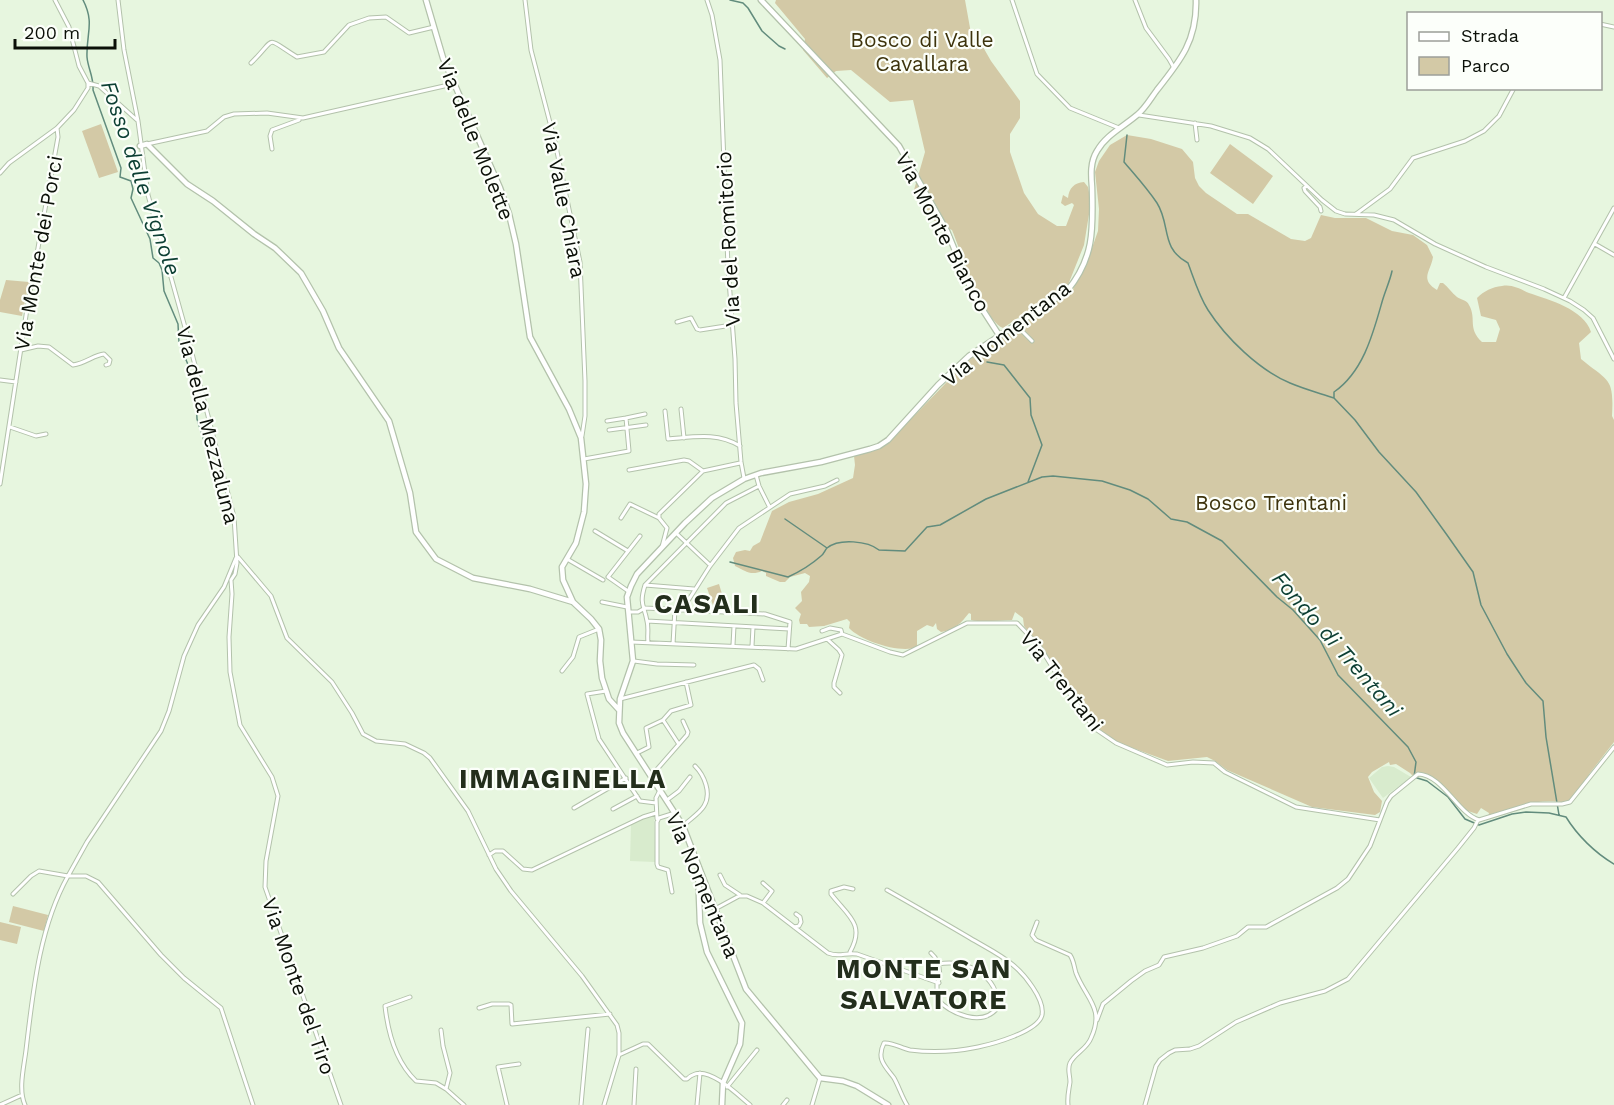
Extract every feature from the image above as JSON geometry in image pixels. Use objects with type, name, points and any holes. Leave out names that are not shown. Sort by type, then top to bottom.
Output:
[{"type":"main road","name":"Via delle Molette","points":[[426,0],[453,84],[500,188],[509,214],[531,341],[569,408],[581,438],[586,484],[584,512],[578,539],[562,568],[563,580],[573,602],[599,629]]},
{"type":"main road","name":"Via Monte Bianco","points":[[761,0],[899,146],[947,231],[977,301],[999,335]]},
{"type":"main road","name":"Via Nomentana","points":[[820,1078],[746,989],[683,826],[635,753],[619,723],[620,699],[633,661],[627,610],[629,592],[637,574],[712,498],[744,479],[756,475],[821,462],[879,446],[888,440],[959,365],[999,335],[1060,296],[1076,279],[1093,234],[1091,176],[1094,158],[1101,145],[1138,114],[1174,69],[1189,44],[1195,27],[1196,0]]},
{"type":"main road","points":[[141,148],[147,144],[187,184],[282,254],[302,273],[323,311],[339,348],[390,422],[410,493],[416,532],[436,559],[472,577],[530,589],[573,602]]},
{"type":"main road","points":[[599,629],[602,678],[609,699],[619,711]]},
{"type":"main road","points":[[697,861],[703,941],[709,959],[742,1023],[740,1044],[725,1085],[722,1105]]},
{"type":"main road","points":[[820,1078],[857,1086],[888,1105]]},
{"type":"street","points":[[0,172],[57,128],[85,94],[88,84],[80,66],[69,27],[55,0]]},
{"type":"street","name":"Via della Mezzaluna","points":[[25,1105],[22,1095],[29,1014],[42,949],[58,898],[87,842],[162,731],[184,656],[198,625],[224,587],[237,556],[230,497],[148,195],[118,0]]},
{"type":"street","name":"Via Valle Chiara","points":[[525,0],[531,50],[553,133],[580,258],[585,393],[585,416],[581,438]]},
{"type":"street","name":"Via del Romitorio","points":[[707,0],[720,60],[732,325],[744,479]]},
{"type":"street","points":[[1012,0],[1037,74],[1070,108],[1119,128]]},
{"type":"street","points":[[1135,0],[1148,31],[1174,69]]},
{"type":"street","points":[[251,63],[266,45],[272,42],[278,43],[297,57],[322,53],[349,25],[369,18],[385,16],[409,33],[434,27]]},
{"type":"street","points":[[88,84],[99,86],[138,121]]},
{"type":"street","points":[[272,149],[270,136],[272,129],[306,118],[453,84]]},
{"type":"street","points":[[1354,214],[1390,189],[1413,158],[1465,141],[1484,130],[1499,116],[1513,90]]},
{"type":"street","points":[[147,144],[207,130],[224,117],[236,114],[270,113],[306,118]]},
{"type":"street","points":[[1138,114],[1217,127],[1262,144],[1336,211],[1374,215],[1396,221],[1435,244],[1564,298],[1593,318],[1614,359]]},
{"type":"street","points":[[1195,123],[1197,140]]},
{"type":"street","name":"Via Monte dei Porci","points":[[0,484],[58,137],[57,128]]},
{"type":"street","points":[[1307,186],[1304,188],[1305,191],[1321,211]]},
{"type":"street","points":[[1564,298],[1614,208]]},
{"type":"street","points":[[1595,244],[1614,255]]},
{"type":"street","points":[[677,322],[691,318],[700,330],[732,325]]},
{"type":"street","points":[[1015,325],[1032,341]]},
{"type":"street","points":[[21,350],[38,346],[49,347],[73,364],[87,362],[104,354],[110,360],[106,365]]},
{"type":"street","points":[[0,380],[16,382]]},
{"type":"street","points":[[681,409],[684,438]]},
{"type":"street","points":[[665,411],[668,439],[714,437],[728,439],[740,446]]},
{"type":"street","points":[[607,422],[645,414]]},
{"type":"street","points":[[584,459],[628,451],[626,418]]},
{"type":"street","points":[[609,430],[646,425]]},
{"type":"street","points":[[10,427],[36,436],[45,434]]},
{"type":"street","points":[[629,470],[684,460],[704,471]]},
{"type":"street","points":[[659,518],[660,514],[704,471],[741,462]]},
{"type":"street","points":[[756,475],[769,506]]},
{"type":"street","points":[[674,644],[674,622],[677,610],[686,604],[710,565],[739,528],[790,494],[825,486],[837,480]]},
{"type":"street","points":[[648,642],[647,621],[642,610],[641,598],[645,585],[726,503],[759,486]]},
{"type":"street","points":[[621,518],[630,504],[659,518],[667,528],[661,550]]},
{"type":"street","points":[[595,531],[628,551]]},
{"type":"street","points":[[676,533],[710,565]]},
{"type":"street","points":[[629,592],[609,577],[640,536]]},
{"type":"street","points":[[237,556],[271,596],[287,638],[310,663],[331,680],[361,732],[372,740],[402,744],[428,756],[468,811],[496,869],[518,902],[582,976],[610,1014],[619,1030],[618,1055],[604,1105]]},
{"type":"street","name":"Via Monte del Tiro","points":[[237,556],[236,571],[231,580],[229,663],[238,719],[272,777],[279,796],[266,861],[265,887],[341,1105]]},
{"type":"street","points":[[567,559],[603,580]]},
{"type":"street","points":[[645,585],[694,589]]},
{"type":"street","points":[[602,602],[638,612],[645,608],[765,614],[790,622],[788,649]]},
{"type":"street","points":[[647,621],[789,629]]},
{"type":"street","name":"Via Trentani","points":[[842,634],[903,655],[967,623],[1017,623],[1040,647],[1062,684],[1094,728],[1116,743],[1167,765],[1193,762],[1214,763],[1225,772],[1296,807],[1380,820]]},
{"type":"street","points":[[733,645],[734,626]]},
{"type":"street","points":[[752,646],[753,627]]},
{"type":"street","points":[[631,642],[796,649],[842,634],[841,630],[830,628],[822,632]]},
{"type":"street","points":[[562,671],[573,657],[579,637],[599,629]]},
{"type":"street","points":[[826,638],[842,655],[834,683],[834,687],[840,693]]},
{"type":"street","points":[[633,661],[694,665]]},
{"type":"street","points":[[620,699],[754,665],[759,669],[763,680]]},
{"type":"street","points":[[635,753],[649,747],[646,728],[663,720],[671,711],[691,705],[686,682]]},
{"type":"street","points":[[606,691],[587,694],[599,739],[637,796],[643,802],[656,803]]},
{"type":"street","points":[[663,720],[678,743]]},
{"type":"street","points":[[651,777],[688,732],[682,721]]},
{"type":"street","points":[[1144,1105],[1156,1066],[1169,1053],[1198,1047],[1236,1022],[1277,1004],[1325,991],[1348,979],[1477,823],[1531,804],[1570,802],[1614,747]]},
{"type":"street","points":[[683,826],[704,806],[706,800],[708,789],[695,766]]},
{"type":"street","points":[[1068,1105],[1067,1095],[1070,1082],[1068,1066],[1091,1039],[1103,1004],[1145,970],[1159,965],[1164,957],[1203,948],[1237,936],[1248,927],[1266,927],[1337,888],[1348,879],[1370,846],[1391,796],[1420,774],[1442,788],[1477,823]]},
{"type":"street","points":[[667,800],[679,791],[690,777]]},
{"type":"street","points":[[574,808],[626,778]]},
{"type":"street","points":[[660,790],[656,803],[657,864],[668,870],[672,892]]},
{"type":"street","points":[[613,809],[637,796]]},
{"type":"street","points":[[489,855],[495,851],[503,851],[523,869],[532,870],[624,825],[657,813]]},
{"type":"street","points":[[658,819],[675,813]]},
{"type":"street","points":[[14,894],[38,872],[86,876],[98,882],[172,966],[221,1008],[253,1105]]},
{"type":"street","points":[[720,875],[725,885],[741,896],[763,903],[791,927],[828,953],[836,956],[850,953],[938,983]]},
{"type":"street","points":[[763,883],[772,891],[763,903]]},
{"type":"street","points":[[850,953],[857,930],[855,923],[831,891],[844,887],[854,889]]},
{"type":"street","points":[[887,890],[1013,965],[1033,988],[1042,1016],[1030,1028],[1005,1040],[950,1052],[931,1053],[884,1043],[880,1056],[881,1063],[893,1078],[907,1105]]},
{"type":"street","points":[[715,909],[741,896]]},
{"type":"street","points":[[791,927],[796,927],[801,922],[800,917],[796,915]]},
{"type":"street","points":[[1037,922],[1032,935],[1036,940],[1070,956],[1097,1012],[1097,1020]]},
{"type":"street","points":[[931,953],[936,957],[938,964],[940,971],[937,999],[944,1006],[960,1015],[977,1018],[994,1012],[998,1007],[995,992],[985,975],[964,965],[938,964]]},
{"type":"street","points":[[410,998],[385,1006],[390,1036],[398,1057],[416,1082],[436,1083],[464,1105]]},
{"type":"street","points":[[479,1008],[492,1004],[509,1004],[511,1005],[512,1024],[610,1014]]},
{"type":"street","points":[[581,1105],[588,1029]]},
{"type":"street","points":[[441,1030],[450,1073],[446,1089]]},
{"type":"street","points":[[618,1055],[646,1044],[652,1046],[684,1078],[707,1073],[750,1105]]},
{"type":"street","points":[[725,1085],[757,1050]]},
{"type":"street","points":[[507,1105],[498,1067],[519,1064]]},
{"type":"street","points":[[634,1105],[636,1069]]},
{"type":"street","points":[[697,1105],[700,1073]]},
{"type":"street","points":[[812,1105],[820,1078]]},
{"type":"street","points":[[0,1105],[22,1095]]},
{"type":"street","points":[[783,1105],[787,1100]]},
{"type":"shaded area","points":[[1388,766],[1411,777],[1383,798],[1369,778],[1382,767]]},
{"type":"shaded area","points":[[654,816],[655,862],[630,861],[631,824],[645,817]]},
{"type":"green space","name":"Bosco di Valle Cavallara","points":[[776,0],[965,0],[972,39],[979,40],[1020,101],[1020,118],[1010,134],[1010,152],[1024,193],[1038,214],[1057,226],[1066,226],[1074,205],[1072,203],[1065,206],[1061,203],[1063,195],[1068,198],[1071,189],[1077,184],[1084,182],[1088,187],[1091,202],[1084,245],[1068,285],[1003,328],[996,323],[981,300],[952,230],[936,223],[914,190],[925,152],[913,100],[890,102],[851,70],[836,71],[827,78],[803,50],[805,39],[775,3]]},
{"type":"green space","points":[[101,124],[118,172],[99,178],[82,131]]},
{"type":"green space","name":"Bosco Trentani","points":[[1127,135],[1151,139],[1182,149],[1193,162],[1195,178],[1206,193],[1237,214],[1248,214],[1291,239],[1305,241],[1311,238],[1321,215],[1335,218],[1366,218],[1392,231],[1413,235],[1427,245],[1433,257],[1428,282],[1437,290],[1440,283],[1443,283],[1457,297],[1468,303],[1473,328],[1482,342],[1496,342],[1500,329],[1496,320],[1481,316],[1477,298],[1482,293],[1498,287],[1513,286],[1556,302],[1574,311],[1587,324],[1591,332],[1579,343],[1581,359],[1608,382],[1612,394],[1614,420],[1614,742],[1575,796],[1566,803],[1536,802],[1488,817],[1489,813],[1481,808],[1477,814],[1465,810],[1452,795],[1420,772],[1413,776],[1396,764],[1390,765],[1389,762],[1368,777],[1374,792],[1382,801],[1380,812],[1375,815],[1312,807],[1227,770],[1207,757],[1168,761],[1119,743],[1104,734],[1078,704],[1054,668],[1055,665],[1024,626],[1023,618],[1015,612],[1012,620],[986,621],[971,620],[969,613],[957,626],[941,632],[937,629],[936,623],[933,627],[927,625],[917,631],[917,647],[901,649],[872,642],[862,637],[849,628],[850,622],[847,619],[824,626],[809,627],[807,624],[800,624],[801,614],[795,608],[802,601],[801,592],[809,582],[810,576],[805,573],[780,582],[766,576],[766,573],[762,571],[751,573],[735,566],[733,558],[736,552],[750,551],[760,542],[772,511],[789,502],[818,494],[853,478],[854,456],[886,445],[972,356],[1072,291],[1086,265],[1098,231],[1099,209],[1095,172],[1099,161],[1110,145]]},
{"type":"green space","points":[[1230,144],[1273,176],[1253,204],[1210,173]]},
{"type":"green space","points":[[6,280],[29,282],[22,316],[0,312],[0,300]]},
{"type":"green space","points":[[719,584],[725,604],[714,608],[707,588]]},
{"type":"green space","points":[[13,906],[48,915],[44,931],[9,922]]},
{"type":"green space","points":[[0,922],[21,927],[17,944],[0,940]]},
{"type":"waterway","name":"Fosso delle Vignole","points":[[83,0],[89,15],[87,57],[93,90],[121,168],[120,177],[131,181],[133,189],[131,198],[150,239],[153,258],[162,270],[164,291],[178,324],[179,343],[189,367],[191,386],[196,396],[197,419],[210,469]]},
{"type":"waterway","points":[[730,0],[743,3],[762,31],[785,49]]},
{"type":"waterway","points":[[1127,135],[1124,162],[1157,203],[1173,250],[1188,263],[1202,299],[1215,321],[1244,352],[1267,370],[1290,383],[1334,398]]},
{"type":"waterway","points":[[1392,271],[1366,352],[1352,374],[1334,392],[1334,398],[1416,492],[1473,572],[1481,605],[1507,654],[1526,683],[1543,701],[1546,737],[1559,815]]},
{"type":"waterway","points":[[987,362],[1004,365],[1030,398],[1031,415],[1042,445],[1028,482]]},
{"type":"waterway","name":"Fondo di Trentani","points":[[730,562],[788,577],[814,562],[827,548],[839,543],[861,543],[879,550],[905,551],[927,527],[940,525],[986,499],[1042,477],[1102,481],[1130,490],[1148,499],[1171,519],[1187,522],[1222,541],[1277,597],[1293,610],[1320,640],[1338,675],[1408,747],[1416,762],[1414,777],[1427,781],[1448,797],[1465,819],[1479,825],[1512,814],[1526,812],[1549,813],[1566,817],[1587,843],[1614,864]]},
{"type":"waterway","points":[[785,519],[827,548]]},
{"type":"district","name":"CASALI","points":[[707,604]]},
{"type":"district","name":"IMMAGINELLA","points":[[563,779]]},
{"type":"district","name":"MONTE SAN SALVATORE","points":[[924,984]]}]
